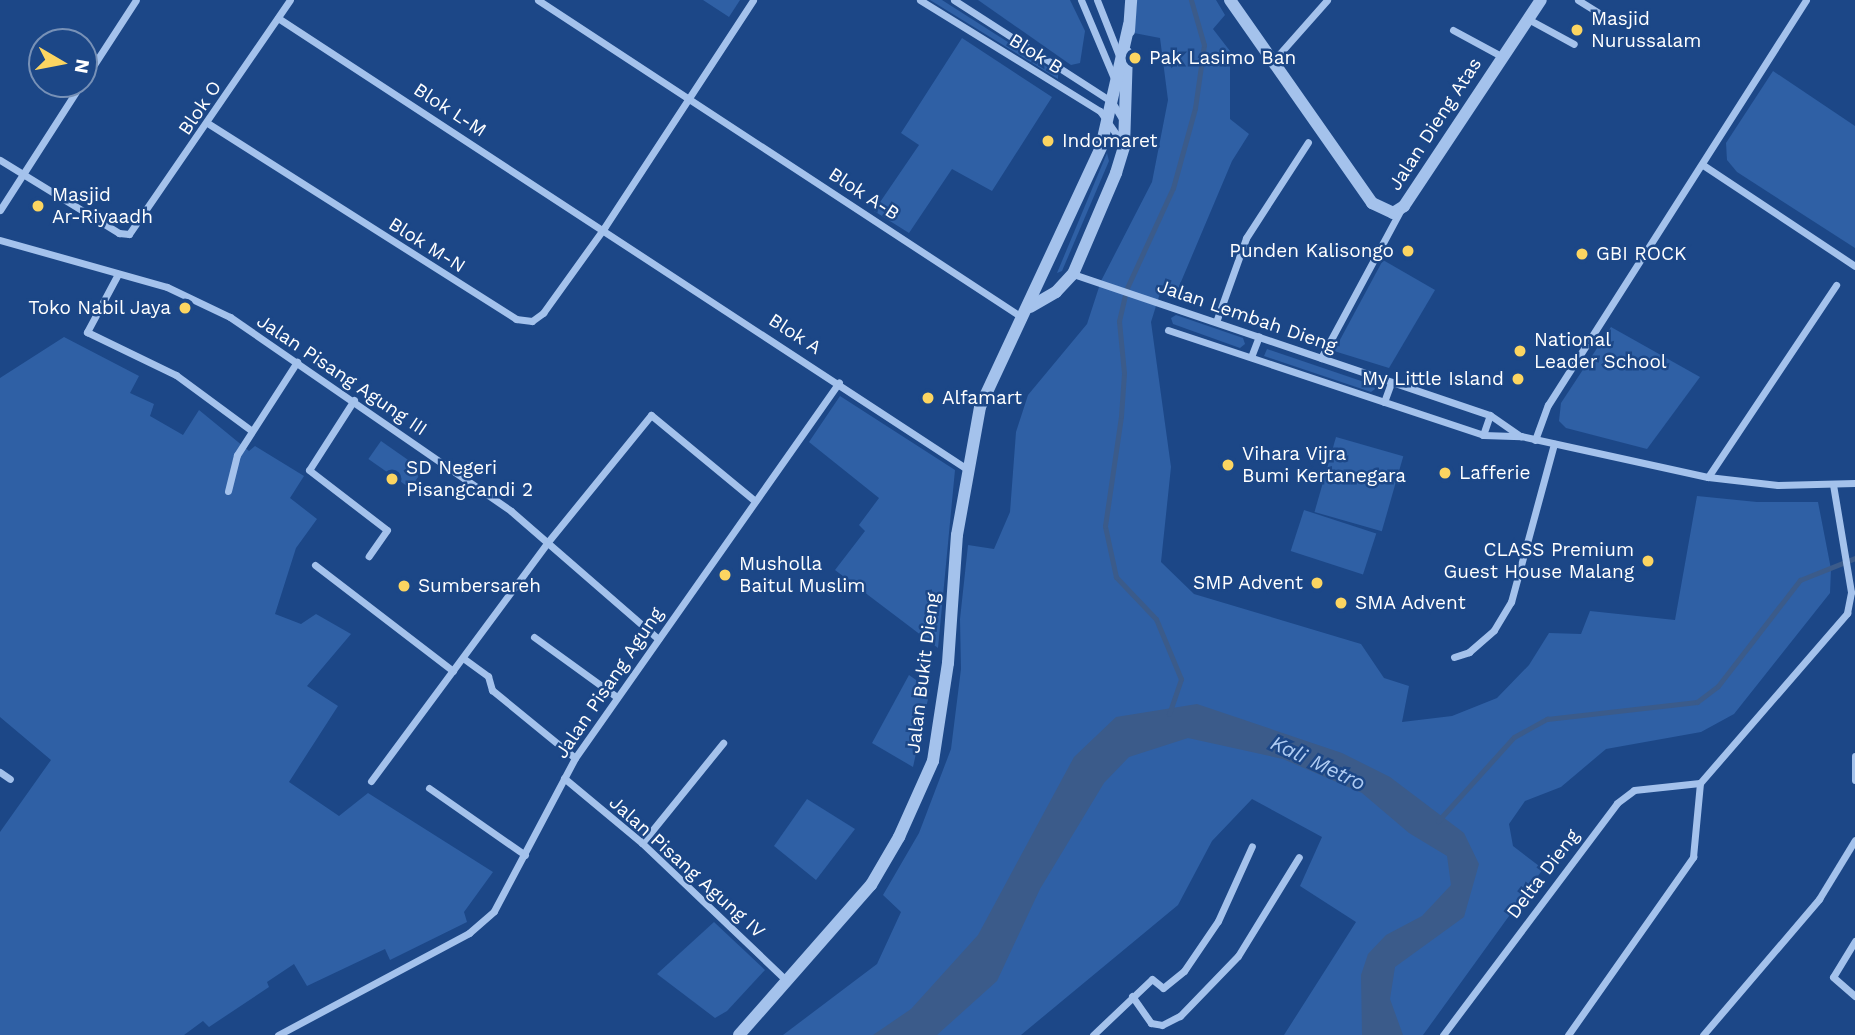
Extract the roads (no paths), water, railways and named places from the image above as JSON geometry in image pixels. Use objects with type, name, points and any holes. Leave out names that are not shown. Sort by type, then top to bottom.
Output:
[{"type":"street","points":[[98,59],[136,0]]},
{"type":"street","name":"Blok O","points":[[23,174],[119,233],[133,232],[209,124],[290,0]]},
{"type":"street","name":"Blok A-B","points":[[538,0],[687,98],[1027,312]]},
{"type":"street","name":"Blok M-N","points":[[209,124],[516,319],[539,317],[604,228],[753,0]]},
{"type":"street","name":"Blok B","points":[[920,0],[1110,121],[1124,147]]},
{"type":"street","points":[[954,0],[1119,101]]},
{"type":"street","points":[[1081,0],[1115,81]]},
{"type":"street","points":[[1097,0],[1126,71]]},
{"type":"street","points":[[1129,25],[1131,0]]},
{"type":"street","name":"Jalan Dieng Atas","points":[[1230,0],[1372,203],[1385,212],[1400,211],[1541,0]]},
{"type":"street","points":[[1274,60],[1327,0]]},
{"type":"street","points":[[1578,0],[1600,14]]},
{"type":"street","points":[[1535,440],[1548,405],[1807,0]]},
{"type":"street","name":"Blok L-M","points":[[278,19],[604,228]]},
{"type":"street","points":[[1528,19],[1574,44]]},
{"type":"street","name":"Jalan Bukit Dieng","points":[[1027,312],[1056,292],[1073,274],[1124,147],[1125,124],[1115,81],[1129,25]]},
{"type":"street","name":"Jalan Bukit Dieng","points":[[738,1035],[872,885],[905,826],[933,761],[943,708],[967,469],[987,385],[1045,275],[1119,101],[1126,71],[1129,25]]},
{"type":"street","points":[[1452,30],[1503,57]]},
{"type":"street","points":[[0,210],[73,98]]},
{"type":"street","points":[[1216,321],[1246,238],[1308,142]]},
{"type":"street","points":[[0,160],[23,174]]},
{"type":"street","points":[[1703,165],[1855,267]]},
{"type":"street","points":[[1321,358],[1400,211]]},
{"type":"street","name":"Blok A","points":[[604,228],[967,469]]},
{"type":"street","name":"Jalan Pisang Agung III","points":[[0,240],[167,287],[211,307],[354,400],[494,498],[658,639]]},
{"type":"street","points":[[118,274],[87,332],[176,375],[251,431]]},
{"type":"street","points":[[1045,275],[1073,274]]},
{"type":"street","name":"Jalan Lembah Dieng","points":[[1073,274],[1490,415],[1521,436]]},
{"type":"street","points":[[1708,477],[1836,285]]},
{"type":"street","points":[[1168,330],[1483,435],[1521,436],[1708,477],[1833,485],[1855,483]]},
{"type":"street","points":[[1251,357],[1259,336]]},
{"type":"street","points":[[228,491],[234,461],[297,362]]},
{"type":"street","name":"Jalan Pisang Agung","points":[[278,1035],[481,924],[503,899],[575,758],[839,383]]},
{"type":"street","points":[[1384,402],[1391,383]]},
{"type":"street","points":[[354,400],[309,470],[387,530],[369,556]]},
{"type":"street","points":[[371,781],[547,543],[651,415],[755,501]]},
{"type":"street","points":[[1483,435],[1490,415]]},
{"type":"street","points":[[1454,657],[1469,652],[1494,630],[1511,603],[1554,444]]},
{"type":"street","points":[[1568,1035],[1693,857],[1700,783],[1847,613],[1849,580],[1837,525],[1833,485]]},
{"type":"street","points":[[315,565],[453,671]]},
{"type":"street","points":[[534,637],[617,697]]},
{"type":"street","points":[[463,658],[488,676],[492,691],[575,758]]},
{"type":"street","points":[[642,843],[723,743]]},
{"type":"street","points":[[1855,756],[1855,780]]},
{"type":"street","points":[[0,772],[10,779]]},
{"type":"street","name":"Jalan Pisang Agung IV","points":[[564,778],[642,843],[787,981]]},
{"type":"street","name":"Delta Dieng","points":[[1443,1035],[1621,798],[1634,790],[1700,783]]},
{"type":"street","points":[[429,788],[526,855]]},
{"type":"street","points":[[1703,1035],[1819,898],[1855,840]]},
{"type":"street","points":[[1093,1035],[1152,979],[1163,988],[1184,971],[1218,921],[1252,846]]},
{"type":"street","points":[[1132,996],[1152,1023],[1162,1025],[1180,1016],[1238,956],[1299,857]]},
{"type":"street","points":[[1855,942],[1833,977],[1855,996]]},
{"type":"water","name":"Kali Metro","points":[[1197,704],[1342,753],[1390,777],[1464,833],[1479,864],[1464,917],[1395,967],[1390,999],[1403,1035],[1362,1035],[1361,975],[1368,954],[1386,935],[1422,916],[1451,885],[1447,856],[1409,833],[1362,793],[1283,759],[1188,738],[1129,757],[1104,783],[1040,889],[997,981],[937,1035],[873,1035],[911,1009],[978,935],[1074,757],[1116,717]]},
{"type":"waterway","points":[[1169,714],[1181,679],[1156,619],[1116,577],[1105,526],[1121,416],[1124,373],[1119,321],[1126,290],[1173,188],[1195,108],[1204,45],[1191,0]]},
{"type":"waterway","points":[[1438,821],[1514,737],[1547,719],[1697,702],[1718,686],[1800,580],[1855,558]]},
{"type":"place","name":"Masjid Nurussalam","points":[[1577,30]]},
{"type":"place","name":"Pak Lasimo Ban","points":[[1135,58]]},
{"type":"place","name":"Indomaret","points":[[1048,141]]},
{"type":"place","name":"Masjid Ar-Riyaadh","points":[[38,206]]},
{"type":"place","name":"Punden Kalisongo","points":[[1408,251]]},
{"type":"place","name":"GBI ROCK","points":[[1582,254]]},
{"type":"place","name":"Toko Nabil Jaya","points":[[185,308]]},
{"type":"place","name":"National Leader School","points":[[1520,351]]},
{"type":"place","name":"My Little Island","points":[[1518,379]]},
{"type":"place","name":"Alfamart","points":[[928,398]]},
{"type":"place","name":"Vihara Vijra Bumi Kertanegara","points":[[1228,465]]},
{"type":"place","name":"Lafferie","points":[[1445,473]]},
{"type":"place","name":"SD Negeri Pisangcandi 2","points":[[392,479]]},
{"type":"place","name":"CLASS Premium Guest House Malang","points":[[1648,561]]},
{"type":"place","name":"Musholla Baitul Muslim","points":[[725,575]]},
{"type":"place","name":"SMP Advent","points":[[1317,583]]},
{"type":"place","name":"Sumbersareh","points":[[404,586]]},
{"type":"place","name":"SMA Advent","points":[[1341,603]]}]
